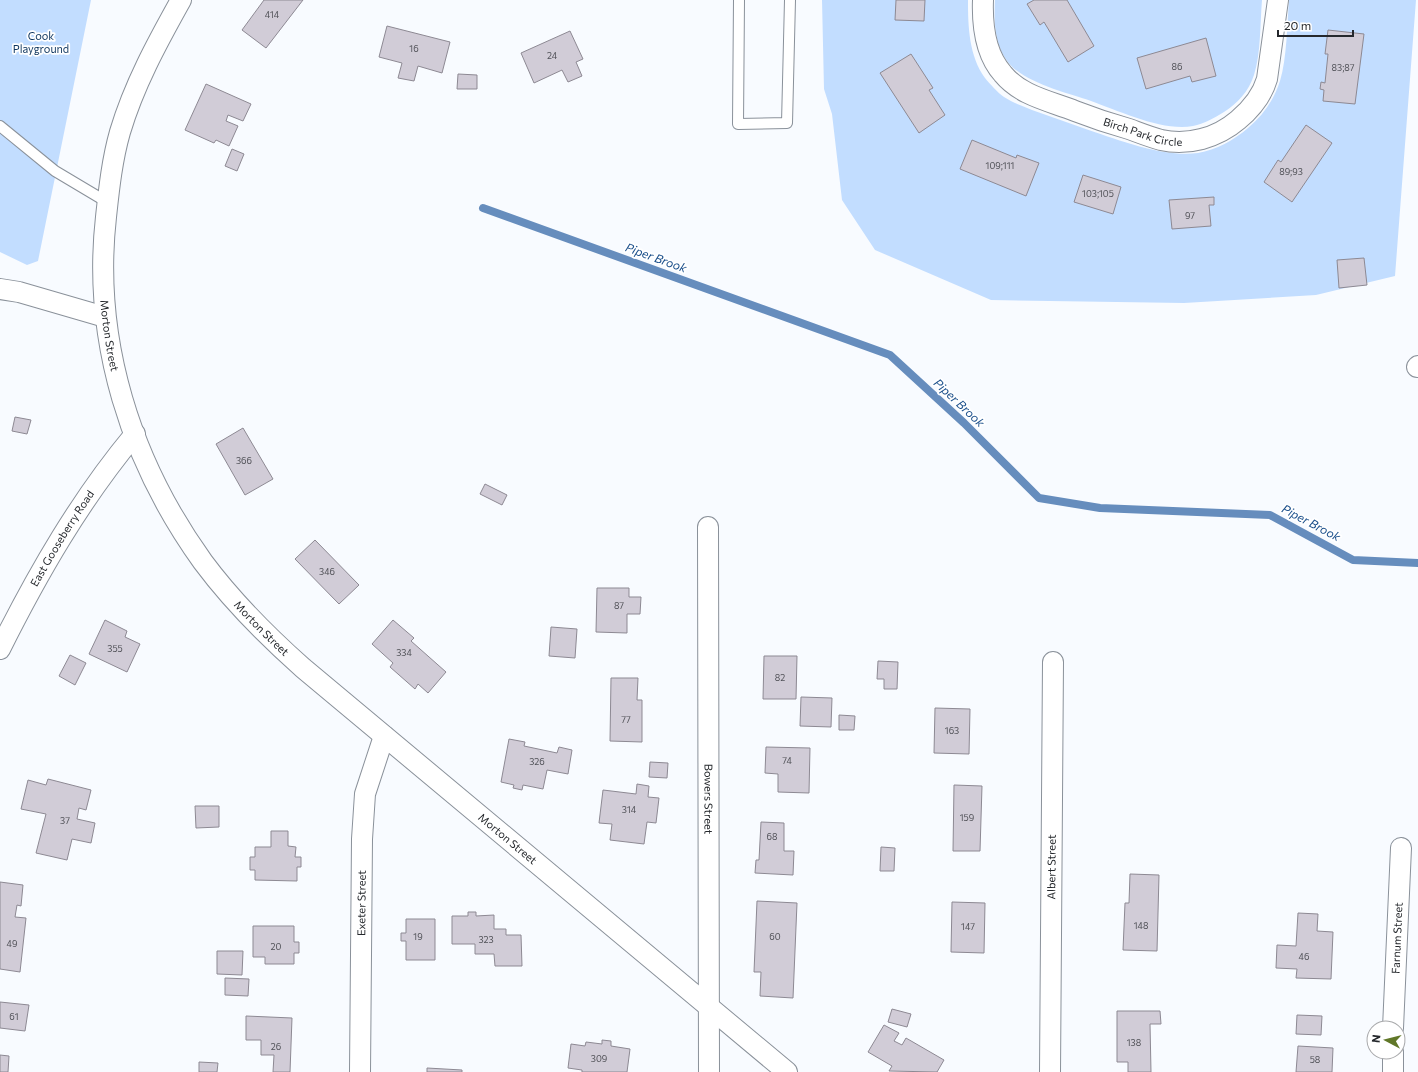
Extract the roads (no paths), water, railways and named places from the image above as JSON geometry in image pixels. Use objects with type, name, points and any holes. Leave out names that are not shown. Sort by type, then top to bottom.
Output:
[{"type":"street","name":"Morton Street","points":[[180,0],[154,48],[129,105],[115,152],[107,202],[103,257],[105,317],[114,369],[121,395],[135,434],[161,494],[181,529],[226,591],[276,644],[787,1072]]},
{"type":"street","name":"Birch Park Circle","points":[[983,0],[984,25],[991,56],[996,66],[1011,83],[1028,94],[1088,116],[1162,140],[1178,142],[1202,139],[1224,130],[1244,115],[1259,98],[1267,79],[1278,0]]},
{"type":"street","points":[[0,289],[19,292],[105,317]]},
{"type":"street","name":"East Gooseberry Road","points":[[0,649],[39,574],[64,531],[110,464],[135,434]]},
{"type":"street","name":"Bowers Street","points":[[708,527],[709,1072]]},
{"type":"street","name":"Albert Street","points":[[1050,1072],[1053,662]]},
{"type":"street","name":"Exeter Street","points":[[360,1072],[362,839],[365,794],[384,736]]},
{"type":"street","name":"Farnum Street","points":[[1393,1020],[1401,848]]},
{"type":"street","points":[[1393,1060],[1393,1072]]},
{"type":"lane","points":[[740,0],[738,124],[787,124],[790,0]]},
{"type":"lane","points":[[0,126],[55,171],[107,202]]},
{"type":"waterway","name":"Piper Brook","points":[[483,208],[890,355],[964,423],[1039,498],[1100,508],[1270,515],[1353,560],[1418,563]]},
{"type":"park label","name":"Cook Playground","points":[[41,42]]}]
